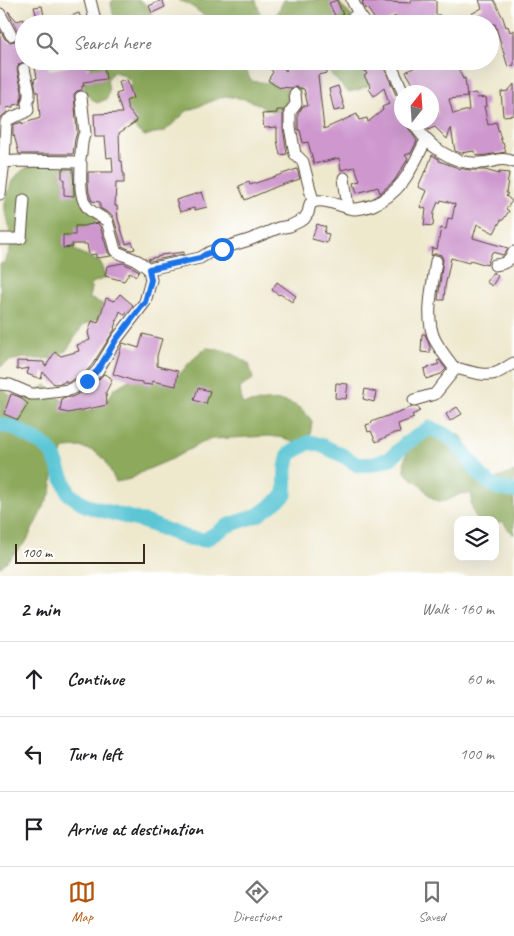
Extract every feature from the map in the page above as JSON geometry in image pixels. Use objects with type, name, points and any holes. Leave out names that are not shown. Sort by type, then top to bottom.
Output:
[{"type":"street","points":[[90,0],[94,15]]},
{"type":"street","points":[[352,0],[360,15]]},
{"type":"street","points":[[0,14],[12,35]]},
{"type":"street","points":[[0,194],[7,120],[28,110],[29,90],[24,70]]},
{"type":"street","points":[[394,70],[401,85]]},
{"type":"street","points":[[295,94],[296,104],[290,112],[290,126],[295,154],[303,162],[313,201]]},
{"type":"street","points":[[79,162],[82,154],[82,138],[85,133],[82,98]]},
{"type":"street","points":[[418,130],[426,140],[448,155],[470,163],[479,164],[503,159],[514,162]]},
{"type":"street","points":[[149,269],[200,258],[210,252],[278,228],[290,226],[304,219],[308,213],[309,204],[313,201],[321,200],[348,208],[365,208],[381,201],[391,195],[407,177],[426,140]]},
{"type":"street","points":[[2,161],[79,162]]},
{"type":"street","points":[[0,384],[36,394],[69,390],[87,381],[98,370],[116,340],[145,302],[151,280],[149,269],[138,261],[115,250],[107,221],[89,210],[86,206],[82,195],[82,165],[79,162]]},
{"type":"street","points":[[344,178],[348,208]]},
{"type":"street","points":[[0,239],[21,238],[24,200]]},
{"type":"street","points":[[495,265],[504,264],[514,252]]},
{"type":"street","points":[[436,261],[429,317],[435,340],[454,370]]},
{"type":"street","points":[[414,400],[435,394],[454,370],[458,368],[493,374],[514,363]]},
{"type":"green space","points":[[113,0],[138,0],[145,4],[150,15],[113,15],[111,3]]},
{"type":"green space","points":[[178,0],[256,0],[260,15],[203,15]]},
{"type":"green space","points":[[284,0],[338,0],[350,15],[276,15]]},
{"type":"green space","points":[[89,70],[246,70],[251,81],[270,83],[293,81],[300,88],[298,98],[286,112],[275,112],[245,99],[225,96],[187,111],[164,132],[145,136],[132,125],[123,101],[129,91],[131,81],[122,74],[113,72],[107,80],[109,90],[107,99],[97,103],[88,95],[84,88],[86,74]]},
{"type":"green space","points":[[327,70],[372,70],[373,77],[369,85],[348,92]]},
{"type":"green space","points":[[62,165],[77,170],[74,179],[84,185],[98,212],[94,227],[70,235],[76,246],[71,248],[101,263],[105,278],[92,283],[89,298],[103,304],[98,319],[83,325],[66,351],[53,358],[24,358],[9,361],[0,367],[0,264],[4,263],[11,241],[5,210],[8,190],[15,178],[31,166]]},
{"type":"green space","points":[[206,348],[229,352],[249,364],[253,379],[240,388],[242,404],[272,400],[294,405],[302,410],[312,421],[310,436],[296,443],[284,438],[269,436],[212,439],[131,479],[116,482],[105,460],[94,451],[80,447],[65,448],[57,461],[51,492],[26,542],[0,568],[0,387],[14,399],[29,396],[46,385],[69,407],[83,411],[97,409],[107,401],[114,389],[127,381],[142,376],[170,382]]},
{"type":"green space","points":[[439,427],[461,436],[486,473],[495,479],[514,472],[514,535],[503,522],[499,523],[499,516],[475,516],[471,503],[472,494],[461,494],[439,501],[431,497],[420,484],[406,474],[404,466],[410,446],[418,435],[427,428]]},
{"type":"building","points":[[162,0],[165,7],[152,13],[149,6]]},
{"type":"building","points":[[337,0],[343,15],[335,15],[329,3]]},
{"type":"building","points":[[411,0],[434,0],[436,1],[436,15],[372,15],[367,8],[365,9],[362,1],[411,3]]},
{"type":"building","points":[[479,0],[494,0],[506,27],[508,26],[510,32],[514,30],[514,65],[508,67],[499,37],[499,15],[469,15],[482,8]]},
{"type":"building","points":[[42,6],[44,15],[36,15],[34,7]]},
{"type":"building","points":[[8,11],[15,19],[15,26]]},
{"type":"building","points":[[0,30],[5,39],[10,42],[15,41],[15,70],[17,70],[22,96],[20,104],[6,108],[7,112],[0,118]]},
{"type":"building","points":[[36,70],[104,70],[106,79],[83,82],[82,90],[74,94],[77,132],[73,154],[19,154],[13,136],[13,125],[40,118],[38,92],[36,92],[34,79],[37,78]]},
{"type":"building","points":[[271,70],[326,70],[327,73],[318,75],[324,129],[357,114],[359,120],[367,118],[368,122],[383,110],[382,107],[389,104],[384,88],[374,96],[364,76],[367,74],[365,70],[385,70],[394,90],[394,130],[410,130],[417,141],[411,153],[405,155],[408,159],[394,181],[380,193],[378,187],[357,193],[354,183],[360,181],[355,167],[341,170],[339,158],[314,164],[308,142],[303,143],[300,130],[298,130],[298,114],[303,106],[308,106],[304,89],[295,87],[280,88],[268,80],[273,72]]},
{"type":"building","points":[[410,70],[459,70],[463,79],[465,78],[467,97],[449,99],[453,114],[469,110],[467,94],[476,93],[477,98],[486,97],[487,106],[484,106],[488,125],[496,122],[506,152],[480,156],[476,155],[474,151],[461,153],[455,151],[451,128],[447,139],[438,130],[439,85],[414,85],[406,72]]},
{"type":"building","points":[[127,80],[133,98],[126,101],[128,109],[137,121],[119,133],[120,161],[122,161],[124,183],[116,183],[115,206],[117,206],[118,219],[126,244],[132,242],[135,249],[131,250],[122,246],[112,215],[100,208],[100,202],[92,201],[88,182],[88,172],[113,172],[112,157],[107,158],[105,137],[95,137],[94,114],[122,113],[116,94],[122,92],[119,82]]},
{"type":"building","points":[[514,84],[514,115],[503,116],[501,92],[508,91]]},
{"type":"building","points":[[338,86],[345,109],[334,111],[329,89]]},
{"type":"building","points":[[277,110],[283,110],[283,128],[287,154],[280,155],[277,127],[264,128],[262,114],[277,113]]},
{"type":"building","points":[[432,155],[439,159],[439,161],[458,168],[485,170],[499,174],[499,172],[509,173],[506,193],[508,194],[506,196],[512,201],[506,209],[509,211],[501,220],[494,233],[477,224],[473,238],[508,248],[506,251],[503,255],[492,252],[487,265],[470,260],[469,263],[451,258],[444,300],[438,300],[443,259],[438,254],[431,256],[432,248],[437,249],[441,228],[446,229],[448,218],[452,219],[455,204],[441,200],[440,203],[438,202],[434,212],[433,226],[424,225],[426,209],[420,207],[427,191],[418,187]]},
{"type":"building","points":[[62,169],[73,169],[74,196],[64,195]]},
{"type":"building","points":[[297,169],[300,179],[245,200],[239,186],[249,182],[250,185]]},
{"type":"building","points":[[202,192],[207,207],[180,212],[176,200]]},
{"type":"building","points":[[97,223],[100,226],[111,256],[96,258],[96,254],[89,255],[87,244],[72,244],[73,247],[63,248],[63,235],[75,235],[75,226]]},
{"type":"building","points":[[317,224],[326,227],[324,233],[329,234],[327,243],[312,239]]},
{"type":"building","points":[[184,252],[184,254],[151,261],[148,259],[161,255]]},
{"type":"building","points":[[123,263],[139,271],[136,276],[130,272],[124,281],[105,276],[107,266]]},
{"type":"building","points":[[493,272],[498,276],[492,286],[486,282]]},
{"type":"building","points":[[277,282],[296,296],[292,302],[272,290]]},
{"type":"building","points":[[120,294],[133,305],[125,315],[120,311],[115,329],[92,365],[83,375],[67,383],[66,380],[63,383],[54,384],[43,372],[41,379],[27,374],[29,368],[17,370],[17,361],[44,362],[46,366],[55,352],[61,356],[79,351],[77,345],[90,340],[88,333],[92,321],[98,323],[106,298],[114,301]]},
{"type":"building","points":[[143,334],[162,339],[157,356],[157,366],[178,371],[176,386],[152,381],[152,385],[143,384],[143,382],[113,374],[122,344],[139,348]]},
{"type":"building","points":[[422,334],[425,334],[430,347],[430,353],[421,352]]},
{"type":"building","points":[[439,360],[446,369],[441,374],[426,379],[424,369],[439,364],[437,361]]},
{"type":"building","points":[[104,374],[112,380],[106,392],[107,405],[68,413],[60,411],[62,398],[72,397],[90,388]]},
{"type":"building","points":[[336,383],[348,384],[346,399],[335,398]]},
{"type":"building","points":[[198,388],[210,391],[206,404],[194,400]]},
{"type":"building","points":[[365,389],[376,392],[374,402],[363,399]]},
{"type":"building","points":[[11,394],[20,397],[28,404],[18,420],[4,414]]},
{"type":"building","points":[[412,407],[418,407],[420,411],[412,415],[414,418],[398,424],[400,432],[376,442],[371,431],[368,432],[366,425],[371,422]]},
{"type":"building","points":[[457,407],[462,414],[450,421],[446,414]]},
{"type":"waterway","points":[[0,425],[13,427],[44,445],[53,454],[69,494],[87,506],[145,522],[187,538],[205,540],[227,526],[258,515],[285,495],[286,467],[289,454],[310,442],[342,455],[358,465],[373,464],[390,459],[405,444],[430,428],[448,436],[458,445],[483,478],[497,488],[514,491]]},
{"type":"route","points":[[87,381],[98,370],[116,340],[145,302],[151,280],[149,269],[200,258],[210,252],[222,249]]}]
